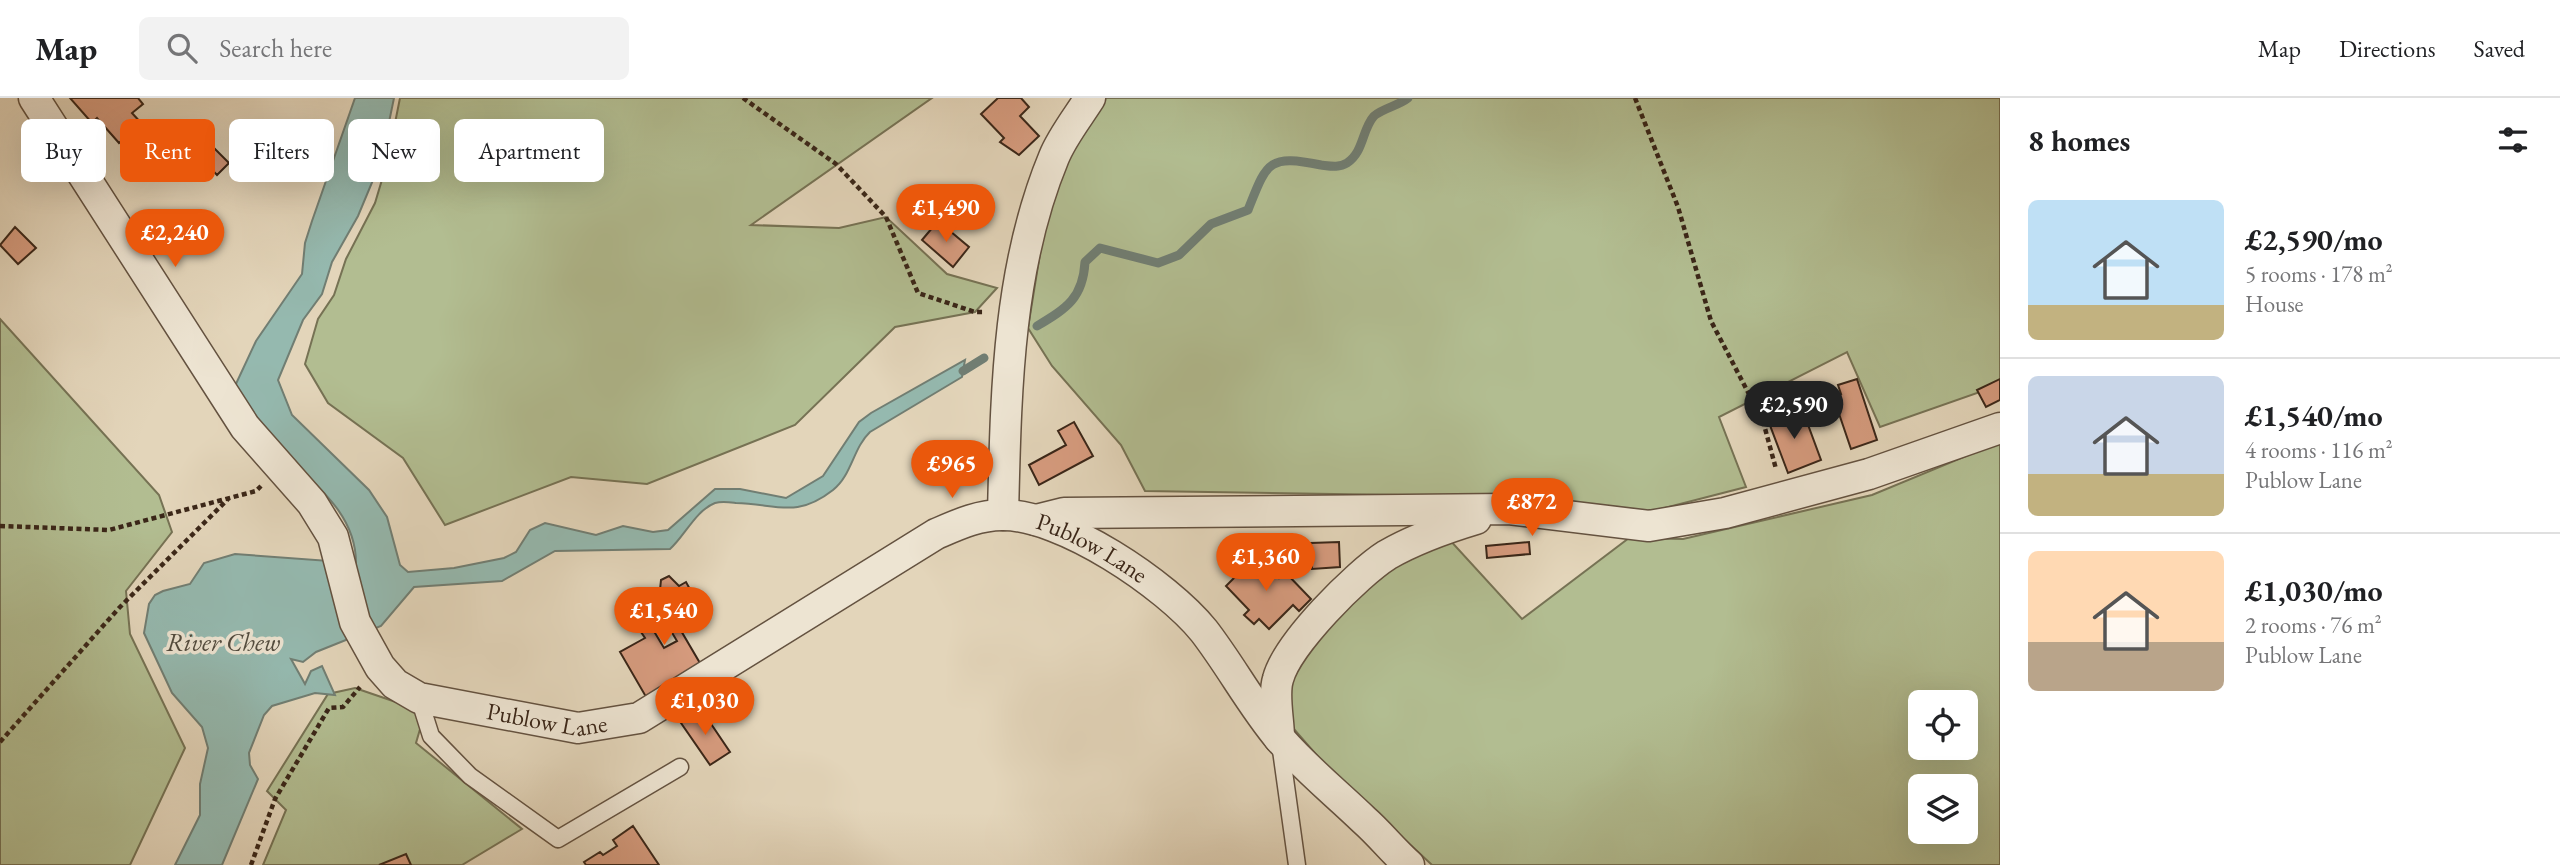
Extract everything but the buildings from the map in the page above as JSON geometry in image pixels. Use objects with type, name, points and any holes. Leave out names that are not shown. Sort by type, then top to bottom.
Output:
[{"type":"street","name":"Publow Lane","points":[[34,98],[245,427],[312,503],[333,537],[355,622],[380,667],[395,684],[419,698],[578,728],[639,719],[936,534],[975,519],[1003,515],[1036,520],[1093,544],[1156,584],[1203,629],[1279,738],[1325,786],[1409,865]]},
{"type":"street","points":[[1003,515],[1007,370],[1014,310],[1030,233],[1054,156],[1090,98]]},
{"type":"street","points":[[1036,520],[1063,513],[1509,509],[1649,526],[1725,513],[1869,474],[2000,428]]},
{"type":"street","points":[[1279,738],[1278,679],[1302,639],[1340,595],[1386,556],[1443,528],[1509,509]]},
{"type":"lane","points":[[419,698],[431,736],[470,776],[558,839],[680,767]]},
{"type":"lane","points":[[1279,738],[1297,865]]},
{"type":"path","points":[[743,98],[836,164],[886,217],[918,293],[975,312]]},
{"type":"path","points":[[1635,98],[1678,207],[1711,321],[1763,421],[1783,497]]},
{"type":"path","points":[[0,526],[109,530],[256,491],[280,469]]},
{"type":"path","points":[[0,742],[119,608],[229,498]]},
{"type":"path","points":[[251,865],[275,799],[329,708],[343,707],[380,667]]},
{"type":"green space","points":[[400,98],[932,98],[751,225],[839,228],[886,217],[947,274],[997,288],[975,312],[895,327],[795,425],[647,484],[571,477],[445,525],[403,458],[328,403],[305,364],[318,319],[334,295],[346,259],[375,203],[381,182],[440,182],[440,119],[396,119]]},
{"type":"green space","points":[[1106,98],[2000,98],[2000,385],[1880,427],[1847,352],[1719,417],[1746,487],[1645,513],[1528,497],[1145,491],[1121,445],[1052,366],[1028,328],[1048,204],[1065,156]]},
{"type":"green space","points":[[0,319],[159,495],[172,532],[126,591],[130,634],[185,748],[130,865],[0,865]]},
{"type":"green space","points":[[2000,442],[2000,865],[1432,865],[1327,767],[1293,728],[1289,684],[1320,629],[1368,581],[1448,538],[1522,619],[1629,538],[1683,539],[1872,495]]},
{"type":"green space","points":[[355,688],[425,712],[416,743],[522,829],[462,865],[263,865],[286,810],[267,791],[328,694]]},
{"type":"water","name":"River Chew","points":[[355,98],[394,98],[390,119],[348,119],[348,182],[372,182],[358,216],[332,262],[322,294],[303,320],[278,380],[292,415],[369,490],[387,517],[400,565],[408,572],[454,568],[504,558],[516,552],[530,530],[545,523],[596,535],[623,526],[653,532],[668,530],[715,489],[740,489],[786,498],[823,476],[859,422],[871,413],[965,360],[962,377],[870,432],[839,484],[820,499],[786,508],[718,502],[702,511],[670,549],[555,551],[502,581],[414,587],[381,626],[316,652],[303,662],[291,659],[305,684],[311,671],[322,666],[335,695],[315,693],[272,706],[264,715],[249,753],[250,765],[258,779],[222,865],[175,865],[200,815],[200,784],[208,748],[202,727],[172,693],[144,633],[149,604],[155,595],[163,591],[190,584],[204,563],[235,554],[356,563],[354,545],[340,513],[273,442],[235,386],[256,341],[302,274],[305,243],[312,221],[326,182],[334,182],[334,158]]},
{"type":"waterway","points":[[1037,326],[1072,301],[1081,285],[1085,262],[1100,248],[1158,263],[1179,255],[1211,224],[1248,210],[1260,181],[1272,165],[1290,161],[1344,165],[1357,153],[1374,116],[1408,98]]},
{"type":"waterway","points":[[963,371],[984,358]]}]
